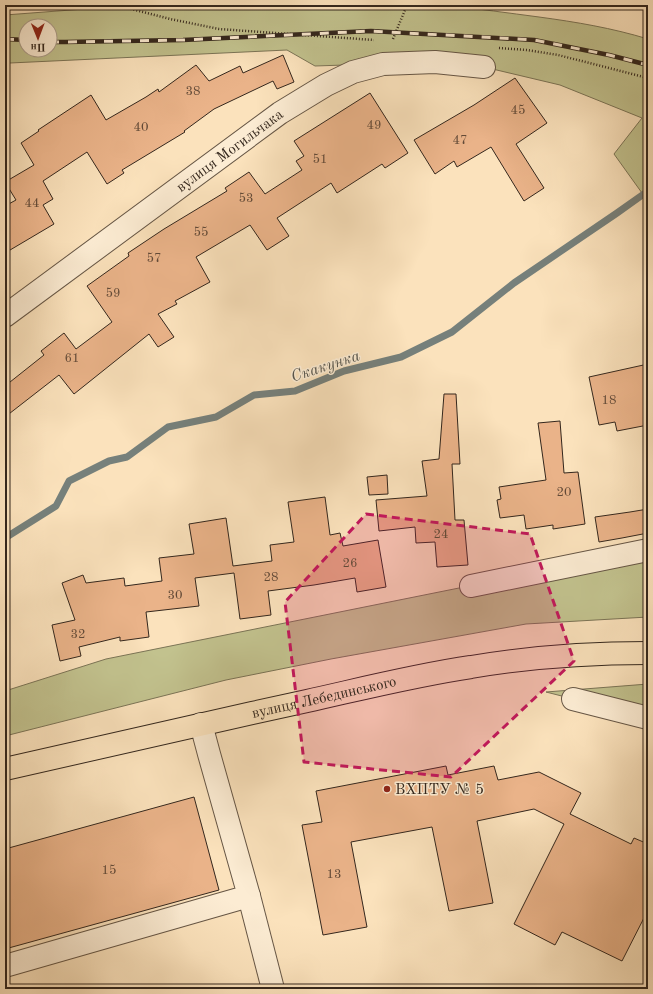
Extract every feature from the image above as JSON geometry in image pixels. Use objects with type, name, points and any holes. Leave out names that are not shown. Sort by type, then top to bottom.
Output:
[{"type":"main road","name":"вулиця Лебединського","points":[[5,769],[201,724],[471,667],[587,654],[648,653]]},
{"type":"street","name":"вулиця Могильчака","points":[[5,316],[280,113],[326,85],[353,72],[383,64],[435,62],[484,67]]},
{"type":"street","points":[[471,586],[648,550]]},
{"type":"street","points":[[573,699],[648,718]]},
{"type":"street","points":[[201,724],[249,896],[273,989]]},
{"type":"street","points":[[5,966],[249,896]]},
{"type":"path","points":[[383,64],[408,5]]},
{"type":"highlighted area","points":[[366,514],[530,534],[574,661],[451,777],[304,762],[285,602]]},
{"type":"green space","points":[[85,5],[447,5],[580,23],[648,39],[648,200],[614,154],[642,118],[560,85],[484,67],[435,62],[315,66],[287,50],[10,63],[5,62],[5,15],[84,9]]},
{"type":"green space","points":[[648,550],[648,617],[526,624],[331,659],[226,680],[5,736],[5,691],[106,659]]},
{"type":"green space","points":[[648,684],[648,718],[546,692]]},
{"type":"building","points":[[283,55],[294,82],[277,89],[273,81],[214,109],[184,131],[185,132],[122,170],[124,173],[107,184],[87,152],[43,181],[53,199],[43,205],[54,224],[5,253],[5,206],[16,200],[5,182],[34,165],[21,143],[39,131],[38,130],[91,95],[106,120],[158,89],[159,92],[196,65],[209,81],[240,66],[243,73]]},
{"type":"building","points":[[515,78],[547,123],[516,144],[544,188],[524,201],[491,147],[457,167],[454,161],[435,174],[414,140],[474,105]]},
{"type":"building","points":[[370,93],[408,153],[385,168],[382,164],[337,193],[331,183],[277,218],[289,236],[267,250],[250,225],[196,257],[210,282],[175,301],[177,304],[158,314],[174,337],[158,347],[149,334],[74,394],[59,375],[5,417],[5,386],[44,355],[41,351],[64,333],[76,349],[112,322],[87,286],[129,256],[128,253],[164,229],[227,191],[225,188],[249,172],[265,194],[302,170],[296,161],[304,156],[294,141]]},
{"type":"building","points":[[648,364],[648,425],[617,431],[615,422],[599,425],[589,377]]},
{"type":"building","points":[[444,394],[456,394],[460,464],[452,464],[455,520],[464,520],[468,565],[437,567],[435,542],[416,543],[415,527],[379,531],[376,500],[427,496],[422,461],[439,459]]},
{"type":"building","points":[[560,421],[564,473],[578,472],[585,524],[553,529],[553,525],[526,529],[524,515],[500,518],[497,500],[501,499],[499,487],[546,480],[538,423]]},
{"type":"building","points":[[387,475],[388,494],[369,495],[367,477]]},
{"type":"building","points":[[325,497],[330,535],[340,533],[343,546],[378,540],[386,587],[357,592],[355,578],[268,591],[271,615],[240,619],[234,573],[195,578],[199,606],[146,612],[149,637],[120,641],[120,637],[79,647],[81,656],[60,661],[52,625],[75,620],[62,583],[83,575],[86,583],[124,578],[125,586],[162,581],[159,558],[194,554],[189,524],[226,518],[233,566],[272,561],[270,545],[294,542],[288,502]]},
{"type":"building","points":[[648,509],[648,533],[599,542],[595,517]]},
{"type":"building","points":[[446,766],[448,775],[494,766],[498,780],[539,772],[581,793],[570,814],[631,844],[634,838],[648,844],[648,910],[622,961],[562,932],[555,945],[514,924],[564,824],[534,809],[477,821],[493,903],[449,911],[432,827],[351,842],[367,927],[323,935],[302,825],[322,822],[316,791]]},
{"type":"building","points":[[194,797],[219,890],[5,949],[5,849]]},
{"type":"waterway","name":"Скакунка","points":[[5,538],[56,506],[69,481],[109,461],[127,457],[168,427],[216,417],[254,395],[295,391],[344,371],[401,357],[452,332],[514,283],[648,191]]},
{"type":"railway","points":[[58,42],[183,40],[371,31],[534,40],[609,55],[648,65]]},
{"type":"railway","points":[[5,39],[18,40]]},
{"type":"place","name":"ВХПТУ № 5","points":[[387,789]]}]
